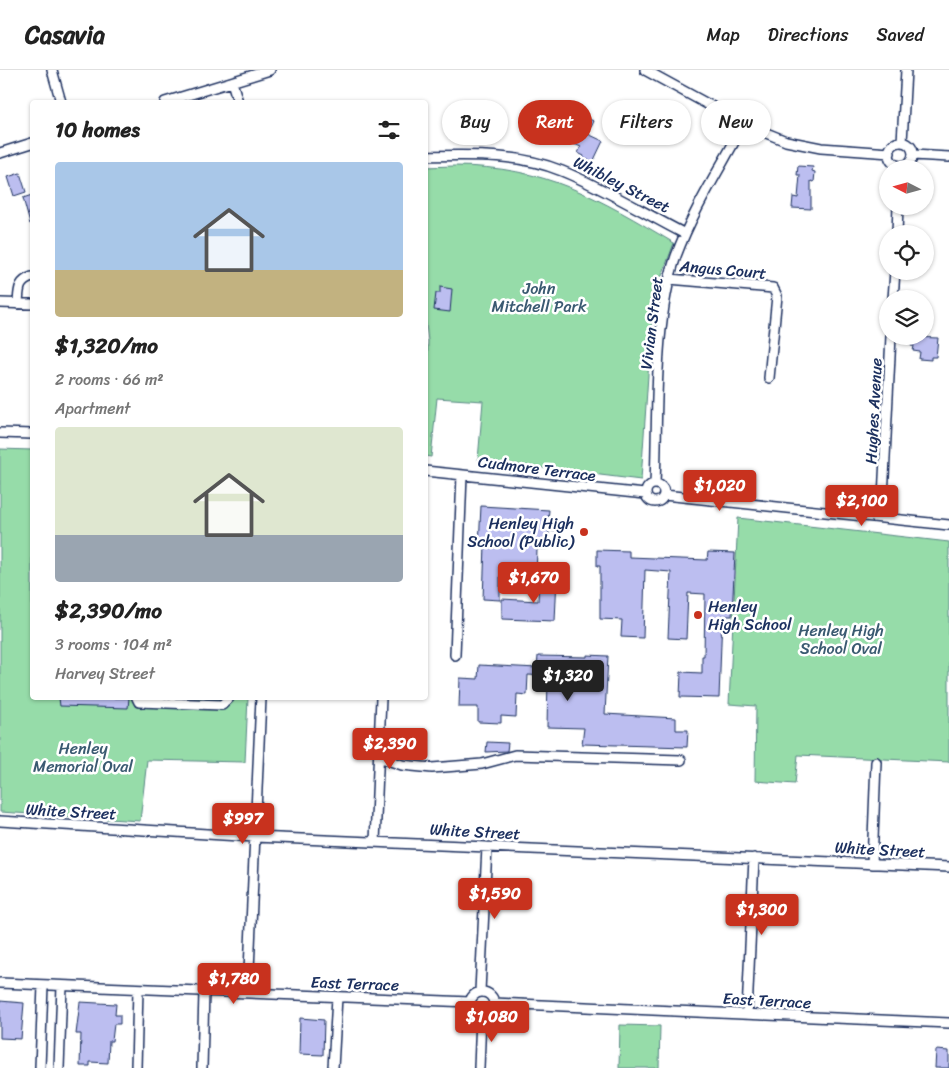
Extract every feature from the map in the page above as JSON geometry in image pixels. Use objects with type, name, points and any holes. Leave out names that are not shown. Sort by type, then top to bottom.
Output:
[{"type":"street","points":[[52,70],[61,100]]},
{"type":"street","points":[[172,100],[270,70]]},
{"type":"street","points":[[645,70],[701,101]]},
{"type":"street","points":[[902,142],[906,70]]},
{"type":"street","points":[[232,82],[237,100]]},
{"type":"street","points":[[771,135],[786,141],[822,148],[890,153]]},
{"type":"street","points":[[892,160],[890,153],[894,145],[902,142],[910,146],[913,155],[910,160]]},
{"type":"street","points":[[0,154],[30,144]]},
{"type":"street","name":"Vivian Street","points":[[655,484],[661,336],[669,279],[685,234],[733,145]]},
{"type":"street","name":"Whibley Street","points":[[428,156],[492,155],[524,160],[561,170],[685,234]]},
{"type":"street","points":[[913,155],[949,157]]},
{"type":"street","points":[[18,304],[19,285],[23,280],[30,278]]},
{"type":"street","name":"Angus Court","points":[[669,279],[773,288],[777,296],[769,378]]},
{"type":"street","points":[[0,303],[30,304]]},
{"type":"street","name":"Hughes Avenue","points":[[882,518],[891,345]]},
{"type":"street","points":[[0,433],[30,434]]},
{"type":"street","name":"Cudmore Terrace","points":[[428,471],[645,494]]},
{"type":"street","points":[[456,655],[462,475]]},
{"type":"street","points":[[655,484],[661,486],[664,495],[660,501],[654,503],[648,500],[645,494],[647,488],[655,484]]},
{"type":"street","points":[[664,495],[949,525]]},
{"type":"street","points":[[138,700],[139,702],[222,705],[227,700]]},
{"type":"street","points":[[248,993],[261,700]]},
{"type":"street","points":[[375,842],[381,700]]},
{"type":"street","points":[[379,758],[402,765],[432,768],[482,764],[515,755],[681,760]]},
{"type":"street","points":[[872,864],[876,762]]},
{"type":"street","name":"White Street","points":[[0,821],[255,837],[949,868]]},
{"type":"street","points":[[480,991],[487,846]]},
{"type":"street","points":[[747,1013],[754,858]]},
{"type":"street","name":"East Terrace","points":[[0,983],[470,1002]]},
{"type":"street","points":[[40,1068],[43,985]]},
{"type":"street","points":[[59,1068],[62,986]]},
{"type":"street","points":[[136,1068],[138,989]]},
{"type":"street","points":[[480,991],[488,993],[494,1003],[489,1014],[481,1016],[472,1012],[470,1002],[473,995],[480,991]]},
{"type":"street","points":[[202,1068],[204,992]]},
{"type":"street","points":[[334,1068],[337,997]]},
{"type":"street","name":"East Terrace","points":[[494,1003],[747,1013],[949,1024]]},
{"type":"street","points":[[479,1068],[481,1016]]},
{"type":"green space","name":"John Mitchell Park","points":[[428,167],[487,167],[544,178],[595,199],[674,243],[653,300],[641,480],[478,460],[483,401],[437,398],[431,457],[428,456]]},
{"type":"green space","name":"Henley Memorial Oval","points":[[0,449],[30,450],[30,700],[248,700],[245,762],[147,760],[140,821],[0,812]]},
{"type":"green space","name":"Henley High School Oval","points":[[738,518],[949,542],[949,762],[798,755],[795,784],[755,781],[756,706],[729,704]]},
{"type":"green space","points":[[620,1025],[660,1026],[659,1068],[619,1068]]},
{"type":"building","points":[[592,136],[602,141],[593,162],[583,158],[584,156],[578,153],[581,147],[576,145],[592,145]]},
{"type":"building","points":[[798,166],[813,167],[812,171],[815,172],[814,182],[811,181],[811,209],[792,208],[793,197],[798,198],[800,175],[797,175]]},
{"type":"building","points":[[20,173],[26,192],[14,196],[8,177]]},
{"type":"building","points":[[30,196],[30,224],[23,198]]},
{"type":"building","points":[[440,287],[452,289],[450,312],[434,310],[436,293],[440,293]]},
{"type":"building","points":[[934,338],[938,338],[936,357],[931,357],[931,360],[919,359],[920,352],[913,351],[914,346],[911,346],[934,345]]},
{"type":"building","points":[[481,506],[549,510],[548,520],[557,521],[556,531],[549,531],[548,549],[537,549],[536,578],[500,576],[500,600],[483,599],[485,545],[479,545]]},
{"type":"building","points":[[597,550],[629,551],[629,557],[707,560],[708,552],[735,553],[732,616],[722,616],[719,698],[680,697],[681,672],[702,673],[705,594],[688,593],[686,639],[668,638],[671,572],[645,570],[643,638],[621,637],[622,620],[600,619],[600,566],[597,566]]},
{"type":"building","points":[[539,576],[557,577],[555,621],[502,619],[502,599],[538,601]]},
{"type":"building","points":[[587,655],[608,656],[605,714],[676,718],[676,730],[688,730],[687,747],[582,744],[584,728],[547,727],[548,676],[528,675],[527,695],[517,694],[516,717],[501,716],[501,723],[478,722],[478,707],[459,707],[460,678],[478,679],[479,665],[537,668],[538,656],[587,657]]},
{"type":"building","points":[[59,700],[129,700],[128,708],[60,706]]},
{"type":"building","points":[[487,742],[508,743],[507,751],[486,752]]},
{"type":"building","points":[[0,1001],[24,1003],[21,1039],[0,1038]]},
{"type":"building","points":[[80,1002],[116,1004],[115,1015],[120,1015],[120,1024],[114,1024],[112,1041],[109,1041],[108,1063],[90,1062],[90,1066],[80,1066],[81,1034],[76,1034]]},
{"type":"building","points":[[300,1018],[324,1020],[323,1055],[299,1054]]},
{"type":"building","points":[[936,1050],[949,1051],[949,1068],[935,1068]]},
{"type":"place","name":"Henley High School (Public)","points":[[584,532]]},
{"type":"place","name":"Henley High School","points":[[698,615]]}]
